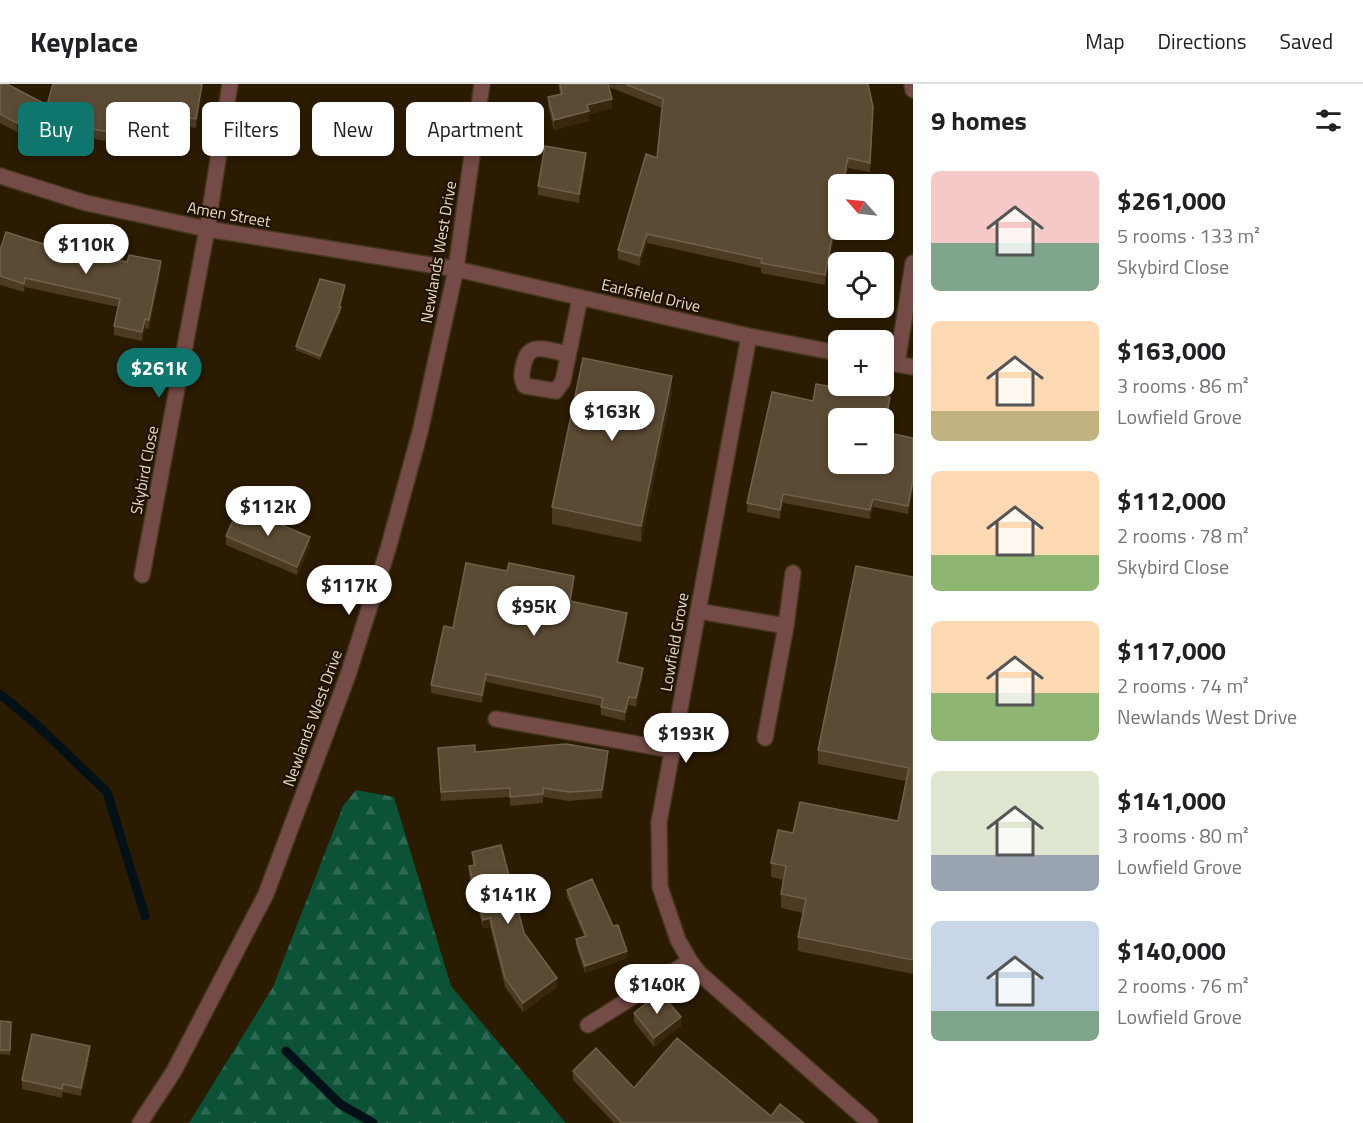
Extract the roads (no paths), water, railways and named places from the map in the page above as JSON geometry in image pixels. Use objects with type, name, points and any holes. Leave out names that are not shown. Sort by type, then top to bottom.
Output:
[{"type":"street","name":"Skybird Close","points":[[142,575],[207,229],[230,84]]},
{"type":"street","name":"Newlands West Drive","points":[[140,1123],[174,1071],[266,894],[348,675],[388,549],[420,432],[456,269],[482,84]]},
{"type":"street","points":[[912,84],[913,90]]},
{"type":"street","name":"Amen Street","points":[[0,176],[86,203],[207,229],[456,269]]},
{"type":"street","points":[[894,345],[913,262]]},
{"type":"street","name":"Earlsfield Drive","points":[[456,269],[748,336],[828,351]]},
{"type":"street","points":[[568,354],[580,298]]},
{"type":"street","name":"Lowfield Grove","points":[[748,336],[659,822],[660,887],[678,940],[699,973],[870,1123]]},
{"type":"street","points":[[894,364],[913,367]]},
{"type":"street","points":[[765,738],[786,626],[793,573]]},
{"type":"street","points":[[698,611],[786,626]]},
{"type":"street","points":[[496,719],[672,750]]},
{"type":"street","points":[[588,1025],[690,961]]},
{"type":"waterway","points":[[0,694],[37,725],[107,792],[145,916]]},
{"type":"waterway","points":[[286,1051],[340,1104],[373,1123]]}]
